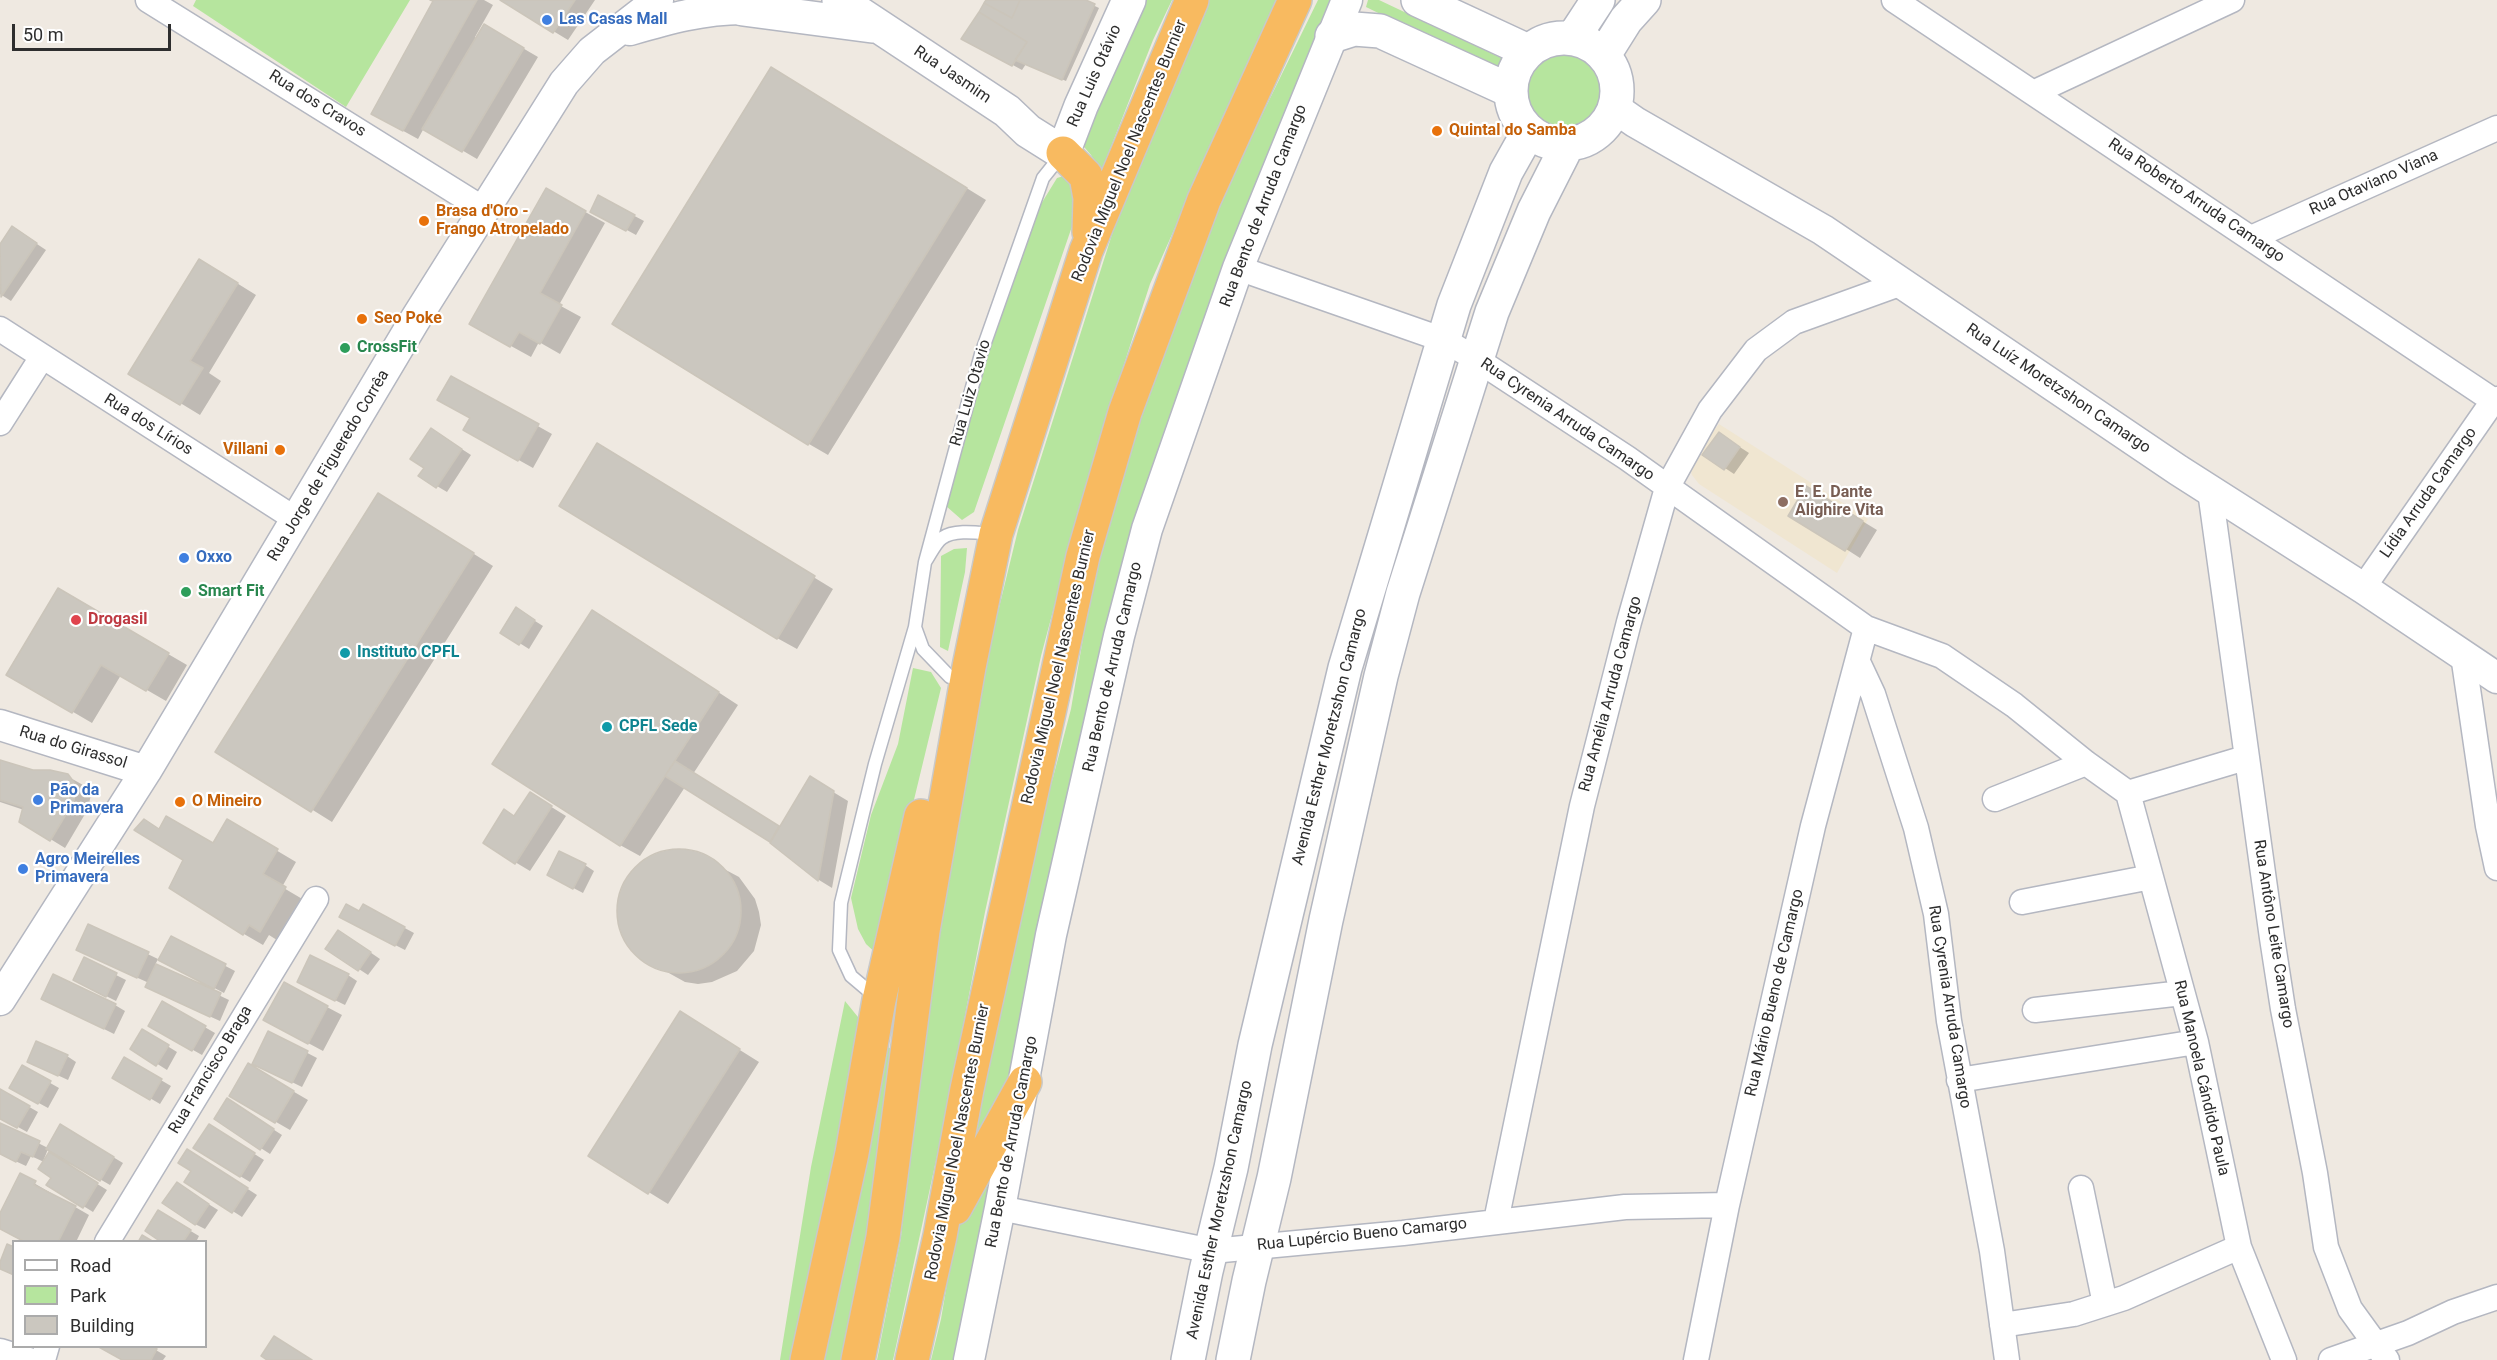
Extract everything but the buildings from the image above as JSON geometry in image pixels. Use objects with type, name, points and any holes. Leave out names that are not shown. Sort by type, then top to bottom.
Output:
[{"type":"highway","name":"Rodovia Miguel Noel Nascentes Burnier","points":[[858,1360],[883,1237],[959,672],[996,534],[1086,251],[1192,0]]},
{"type":"highway","name":"Rodovia Miguel Noel Nascentes Burnier","points":[[912,1360],[940,1236],[967,1089],[1083,556],[1125,412],[1204,200],[1295,0]]},
{"type":"highway","points":[[1063,153],[1086,176],[1090,198],[1086,251]]},
{"type":"highway","points":[[807,1360],[852,1153],[879,1000],[959,672]]},
{"type":"highway","points":[[940,1236],[1024,1082]]},
{"type":"main road","name":"Rua Jasmim","points":[[839,0],[1007,111],[1028,131],[1063,153]]},
{"type":"main road","name":"Rua Luis Otávio","points":[[1063,153],[1081,106],[1129,0]]},
{"type":"main road","points":[[1418,0],[1528,51]]},
{"type":"main road","points":[[1573,38],[1597,0]]},
{"type":"main road","points":[[1604,55],[1626,20],[1644,0]]},
{"type":"main road","name":"Rua Jorge de Figueredo Corrêa","points":[[743,4],[880,27]]},
{"type":"main road","points":[[1332,36],[1354,29],[1380,31],[1511,91]]},
{"type":"main road","points":[[1557,38],[1573,38],[1590,43],[1604,55],[1614,71],[1618,89],[1615,108],[1608,122],[1597,133],[1583,141],[1568,144],[1554,143],[1530,131],[1520,120],[1513,106],[1511,91],[1515,69],[1528,51],[1541,42],[1557,38]]},
{"type":"main road","points":[[1007,111],[1036,120],[1049,120],[1060,118],[1081,106]]},
{"type":"main road","name":"Avenida Esther Moretzshon Camargo","points":[[1188,1360],[1256,1045],[1325,748],[1369,584],[1454,305],[1506,172],[1530,131]]},
{"type":"main road","points":[[1233,1360],[1326,920],[1381,676],[1403,593],[1492,312],[1534,211],[1568,144]]},
{"type":"street","name":"Rua dos Cravos","points":[[148,0],[485,210]]},
{"type":"street","name":"Rua Jorge de Figueredo Corrêa","points":[[0,1000],[146,771],[413,323],[564,83],[592,51],[658,0]]},
{"type":"street","name":"Rua Bento de Arruda Camargo","points":[[969,1360],[1051,935],[1116,648],[1147,529],[1238,268],[1347,0]]},
{"type":"street","name":"Rua Roberto Arruda Camargo","points":[[1894,0],[2496,401]]},
{"type":"street","points":[[2035,93],[2232,0]]},
{"type":"street","name":"Rua Jorge de Figueredo Corrêa","points":[[615,35],[677,16],[743,4]]},
{"type":"street","name":"Rua Luíz Moretzshon Camargo","points":[[1615,108],[1635,122],[1822,230],[2210,491],[2363,588],[2497,678]]},
{"type":"street","name":"Rua Otaviano Viana","points":[[2252,238],[2497,128]]},
{"type":"street","name":"Rua Cyrenia Arruda Camargo","points":[[1238,268],[1444,340],[1476,358],[1627,458],[1866,628],[1942,656],[2014,705],[2086,763],[2128,793]]},
{"type":"street","name":"Rua Amélia Arruda Camargo","points":[[1496,1221],[1582,806],[1629,622],[1667,488],[1710,410],[1756,350],[1794,322],[1902,283]]},
{"type":"street","name":"Rua dos Lírios","points":[[1,333],[297,520]]},
{"type":"street","points":[[0,423],[42,357]]},
{"type":"street","name":"Lídia Arruda Camargo","points":[[2363,588],[2496,401]]},
{"type":"street","name":"Rua Antôno Leite Camargo","points":[[2210,491],[2283,1009],[2315,1173],[2326,1248],[2350,1309],[2381,1352]]},
{"type":"street","name":"Rua Mário Bueno de Camargo","points":[[1696,1360],[1727,1205],[1813,826],[1866,628]]},
{"type":"street","points":[[2463,655],[2488,826],[2497,868]]},
{"type":"street","name":"Rua Cyrenia Arruda Camargo","points":[[1858,662],[1873,694],[1916,828],[1936,914],[1949,1021],[1992,1251],[2007,1360]]},
{"type":"street","name":"Rua do Girassol","points":[[0,725],[146,771]]},
{"type":"street","points":[[2128,793],[2246,758]]},
{"type":"street","points":[[1995,800],[2086,763]]},
{"type":"street","name":"Rua Manoela Cándido Paula","points":[[2128,793],[2196,1042],[2239,1247],[2284,1360]]},
{"type":"street","points":[[2022,902],[2151,877]]},
{"type":"street","name":"Rua Francisco Braga","points":[[108,1240],[316,899]]},
{"type":"street","points":[[2035,1010],[2182,993]]},
{"type":"street","points":[[1959,1080],[2196,1042]]},
{"type":"street","points":[[2081,1188],[2105,1304]]},
{"type":"street","name":"Rua Lupércio Bueno Camargo","points":[[1000,1208],[1212,1251],[1402,1233],[1625,1207],[1727,1205]]},
{"type":"street","points":[[2002,1325],[2074,1314],[2124,1298],[2239,1247]]},
{"type":"street","points":[[2331,1360],[2381,1352],[2408,1333],[2453,1312],[2497,1297]]},
{"type":"street","points":[[0,1351],[29,1360]]},
{"type":"lane","name":"Rua Luiz Otavio","points":[[879,1000],[851,976],[839,950],[841,903],[875,764],[915,627],[925,562],[981,354],[1043,178],[1063,153]]},
{"type":"lane","points":[[925,562],[940,539],[948,535],[996,534]]},
{"type":"lane","points":[[915,627],[923,649],[959,672]]},
{"type":"shaded area","name":"E. E. Dante Alighire Vita","points":[[1719,424],[1868,519],[1837,573],[1699,484],[1690,469],[1699,449]]},
{"type":"green space","points":[[196,0],[410,0],[346,107],[193,6]]},
{"type":"green space","points":[[1145,0],[1172,0],[1153,40],[1101,172],[1079,141]]},
{"type":"green space","points":[[1207,0],[1276,0],[1150,284],[1094,457],[1041,656],[985,912],[946,1114],[893,1360],[877,1360],[901,1237],[914,1098],[971,722],[1018,530],[1122,203]]},
{"type":"green space","points":[[1318,0],[1334,0],[1178,398],[1015,1074],[970,1154],[1015,922],[1071,709],[1091,591],[1146,395],[1189,280],[1238,164]]},
{"type":"green space","points":[[1368,0],[1379,0],[1512,63],[1507,76],[1366,7]]},
{"type":"green space","points":[[1565,47],[1581,50],[1595,59],[1604,73],[1607,89],[1604,105],[1595,119],[1581,128],[1565,131],[1549,128],[1535,119],[1526,105],[1523,89],[1526,73],[1535,59],[1549,50]]},
{"type":"green space","points":[[1067,175],[1079,206],[974,512],[962,520],[946,506],[986,360],[1038,209],[1057,178]]},
{"type":"green space","points":[[967,548],[965,572],[948,651],[940,647],[941,556],[954,549]]},
{"type":"green space","points":[[913,668],[931,672],[941,688],[912,808],[881,958],[866,944],[858,929],[851,898],[871,815],[898,744]]},
{"type":"green space","points":[[845,1001],[862,1022],[798,1360],[780,1360],[811,1167]]},
{"type":"green space","points":[[883,1045],[892,1049],[873,1215],[847,1360],[817,1360]]},
{"type":"green space","points":[[1000,1139],[960,1360],[931,1360],[941,1319],[957,1225]]},
{"type":"place","name":"Las Casas Mall","points":[[547,20]]},
{"type":"place","name":"Quintal do Samba","points":[[1437,131]]},
{"type":"place","name":"Brasa d'Oro - Frango Atropelado","points":[[424,221]]},
{"type":"place","name":"Seo Poke","points":[[362,319]]},
{"type":"place","name":"CrossFit","points":[[345,348]]},
{"type":"place","name":"Villani","points":[[280,450]]},
{"type":"place","name":"E. E. Dante Alighire Vita","points":[[1783,502]]},
{"type":"place","name":"Oxxo","points":[[184,558]]},
{"type":"place","name":"Smart Fit","points":[[186,592]]},
{"type":"place","name":"Drogasil","points":[[76,620]]},
{"type":"place","name":"Instituto CPFL","points":[[345,653]]},
{"type":"place","name":"CPFL Sede","points":[[607,727]]},
{"type":"place","name":"Pão da Primavera","points":[[38,800]]},
{"type":"place","name":"O Mineiro","points":[[180,802]]},
{"type":"place","name":"Agro Meirelles Primavera","points":[[23,869]]}]
